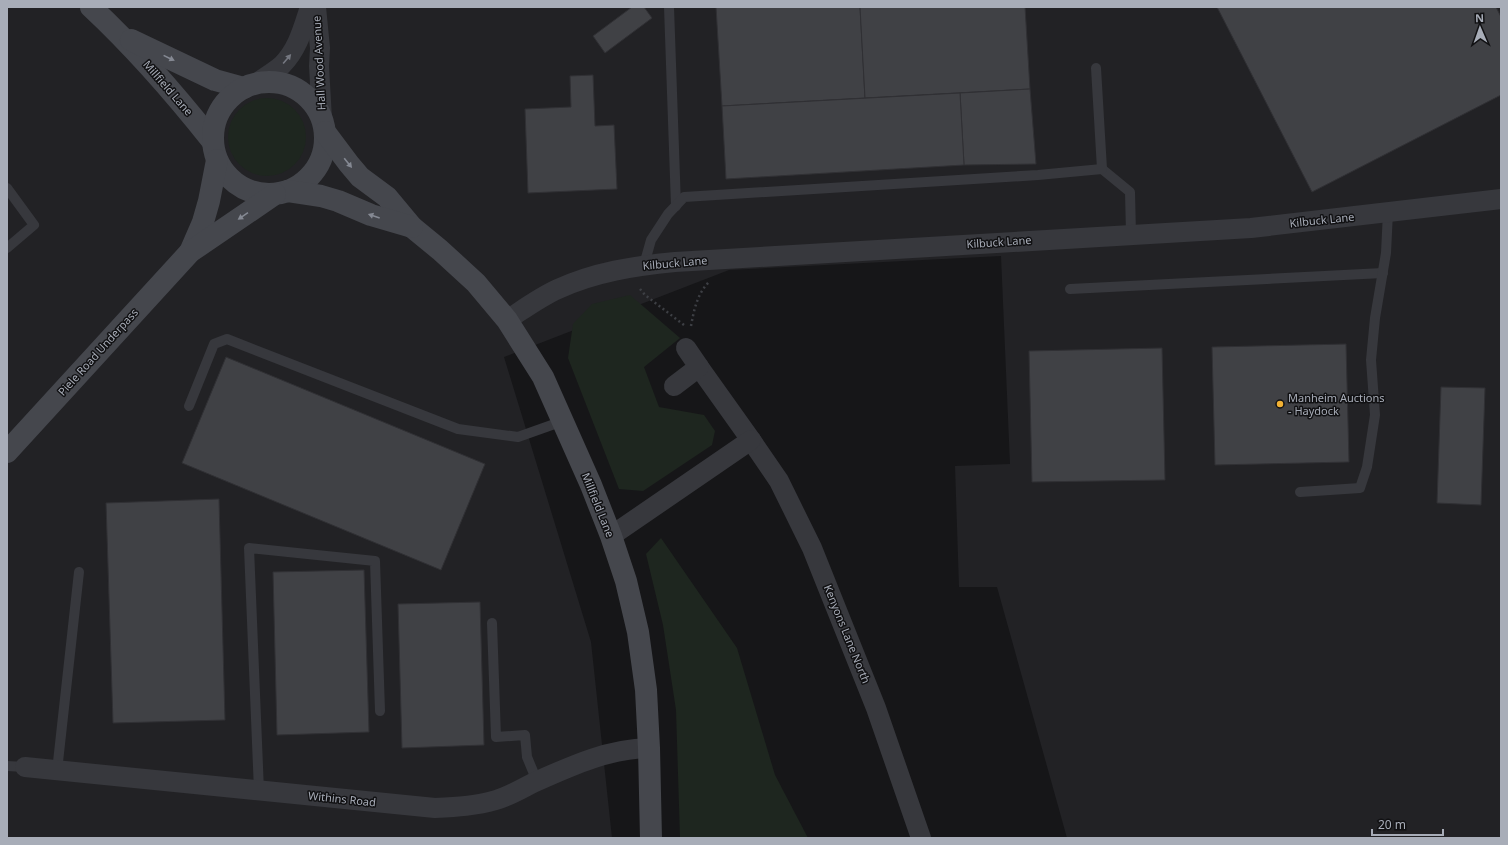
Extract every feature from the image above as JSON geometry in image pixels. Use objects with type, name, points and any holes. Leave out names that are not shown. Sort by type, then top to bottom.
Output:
[{"type":"street","name":"Millfield Lane","points":[[91,7],[121,35],[175,94],[215,151]]},
{"type":"street","name":"Hall Wood Avenue","points":[[251,86],[282,65],[294,50],[301,36],[310,7]]},
{"type":"street","name":"Hall Wood Avenue","points":[[316,7],[320,48],[319,66],[323,126]]},
{"type":"street","name":"Millfield Lane","points":[[121,35],[215,80],[251,86]]},
{"type":"street","points":[[273,82],[289,86],[303,93],[314,105],[323,126],[324,150],[317,168],[304,182],[281,193],[257,193],[240,187],[226,175],[215,151],[214,126],[220,110],[230,98],[251,86],[273,82]]},
{"type":"street","name":"Millfield Lane","points":[[323,126],[349,164],[360,177],[387,197],[412,227],[476,283],[507,320],[543,377],[591,485],[611,536],[626,581],[638,632],[646,690],[651,838]]},
{"type":"street","name":"Piele Road Underpass","points":[[190,252],[203,222],[209,201],[215,151]]},
{"type":"street","name":"Millfield Lane","points":[[281,193],[321,196],[343,203],[371,216],[412,227]]},
{"type":"street","name":"Piele Road Underpass","points":[[7,452],[190,252],[281,193]]},
{"type":"street","name":"Kilbuck Lane","points":[[507,320],[556,290],[577,281],[605,273],[644,265],[1131,234],[1251,228],[1501,200]]},
{"type":"street","name":"Kenyons Lane North","points":[[688,339],[699,367],[752,440],[779,481],[812,548],[876,708],[921,838]]},
{"type":"street","points":[[674,386],[699,367]]},
{"type":"street","points":[[611,536],[752,440]]},
{"type":"street","name":"Withins Road","points":[[16,767],[435,808],[477,805],[498,800],[537,781],[608,753],[632,748],[649,748]]},
{"type":"lane","points":[[669,7],[676,206]]},
{"type":"lane","points":[[1096,68],[1102,168],[1130,192],[1131,234]]},
{"type":"lane","points":[[644,265],[651,240],[668,214],[684,197],[1038,175],[1102,168]]},
{"type":"lane","points":[[7,188],[34,225],[7,248]]},
{"type":"lane","points":[[1300,492],[1360,488],[1367,467],[1374,415],[1371,360],[1375,318],[1386,252],[1388,212]]},
{"type":"lane","points":[[1070,289],[1382,273]]},
{"type":"lane","points":[[189,406],[214,344],[227,339],[458,429],[518,438],[563,421]]},
{"type":"lane","points":[[259,791],[249,548],[375,561],[380,711]]},
{"type":"lane","points":[[57,771],[58,748],[78,572]]},
{"type":"lane","points":[[492,624],[496,737],[525,735],[527,757],[537,781]]},
{"type":"path","points":[[688,339],[694,308],[701,292],[706,285],[733,259]]},
{"type":"path","points":[[637,286],[688,339]]},
{"type":"shaded area","points":[[7,7],[1501,7],[1501,838],[1067,838],[997,587],[959,587],[955,466],[1010,464],[1001,256],[729,270],[504,357],[591,642],[612,838],[7,838]]},
{"type":"shaded area","points":[[267,98],[282,101],[294,110],[303,122],[306,137],[303,152],[294,164],[282,173],[267,176],[252,173],[240,164],[231,152],[228,137],[231,122],[240,110],[252,101]]},
{"type":"shaded area","points":[[630,295],[680,338],[644,367],[659,407],[704,415],[715,431],[712,445],[643,491],[619,489],[568,358],[573,324],[592,304]]},
{"type":"shaded area","points":[[661,538],[737,648],[775,775],[808,838],[680,838],[676,710],[663,625],[646,554]]},
{"type":"building","points":[[632,7],[644,7],[652,18],[605,53],[593,36]]},
{"type":"building","points":[[716,7],[860,7],[865,98],[722,106]]},
{"type":"building","points":[[860,7],[1025,7],[1030,89],[865,98]]},
{"type":"building","points":[[1217,7],[1496,7],[1501,17],[1501,95],[1312,192]]},
{"type":"building","points":[[593,75],[595,126],[614,125],[617,189],[528,193],[525,109],[571,107],[570,76]]},
{"type":"building","points":[[1030,89],[1036,164],[964,165],[960,93]]},
{"type":"building","points":[[960,93],[964,165],[726,179],[722,106]]},
{"type":"building","name":"Manheim Auctions - Haydock","points":[[1346,344],[1349,462],[1215,465],[1212,347]]},
{"type":"building","points":[[1162,348],[1165,480],[1032,482],[1029,351]]},
{"type":"building","points":[[226,357],[485,464],[441,570],[182,463]]},
{"type":"building","points":[[1441,387],[1485,388],[1481,505],[1437,503]]},
{"type":"building","points":[[219,499],[225,720],[113,723],[106,503]]},
{"type":"building","points":[[364,570],[369,732],[277,735],[273,572]]},
{"type":"building","points":[[480,602],[484,745],[402,748],[398,604]]},
{"type":"place","name":"Manheim Auctions - Haydock","points":[[1280,404]]}]
